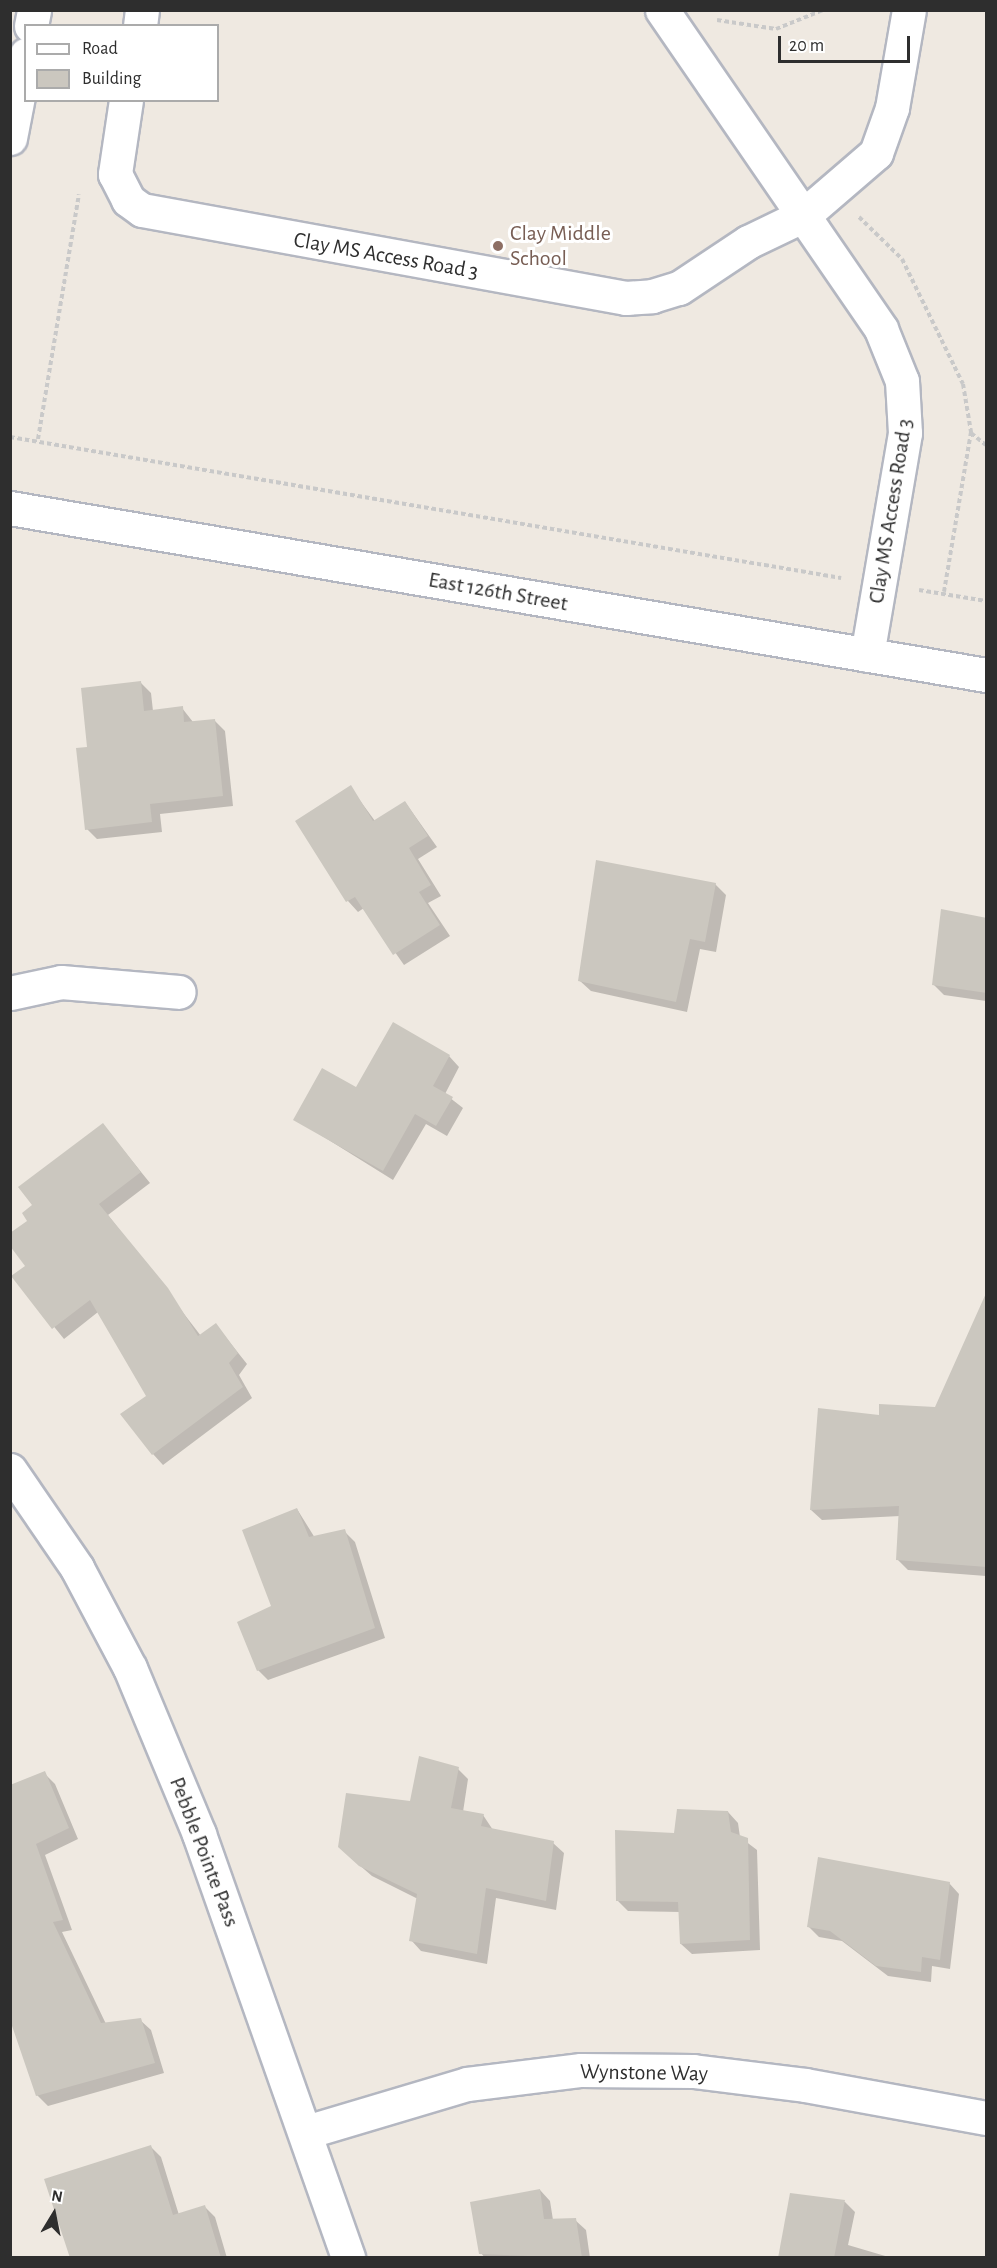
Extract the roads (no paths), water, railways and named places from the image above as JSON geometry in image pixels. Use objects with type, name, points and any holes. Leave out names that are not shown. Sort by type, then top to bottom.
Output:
[{"type":"street","name":"Clay MS Access Road 3","points":[[662,10],[881,329],[908,405],[867,655]]},
{"type":"street","points":[[804,215],[876,153],[885,135],[909,10]]},
{"type":"street","points":[[10,138],[24,65]]},
{"type":"street","name":"Clay MS Access Road 3","points":[[126,102],[115,174],[128,200],[142,210],[614,296],[652,296],[679,288],[748,242],[804,215]]},
{"type":"street","name":"East 126th Street","points":[[10,508],[987,675]]},
{"type":"street","points":[[10,993],[61,982],[179,992]]},
{"type":"street","name":"Pebble Pointe Pass","points":[[10,1470],[77,1568],[130,1668],[199,1834],[306,2132],[348,2258]]},
{"type":"street","name":"Wynstone Way","points":[[306,2132],[467,2084],[581,2070],[693,2071],[805,2085],[987,2118]]},
{"type":"place","name":"Clay Middle School","points":[[498,246]]}]
